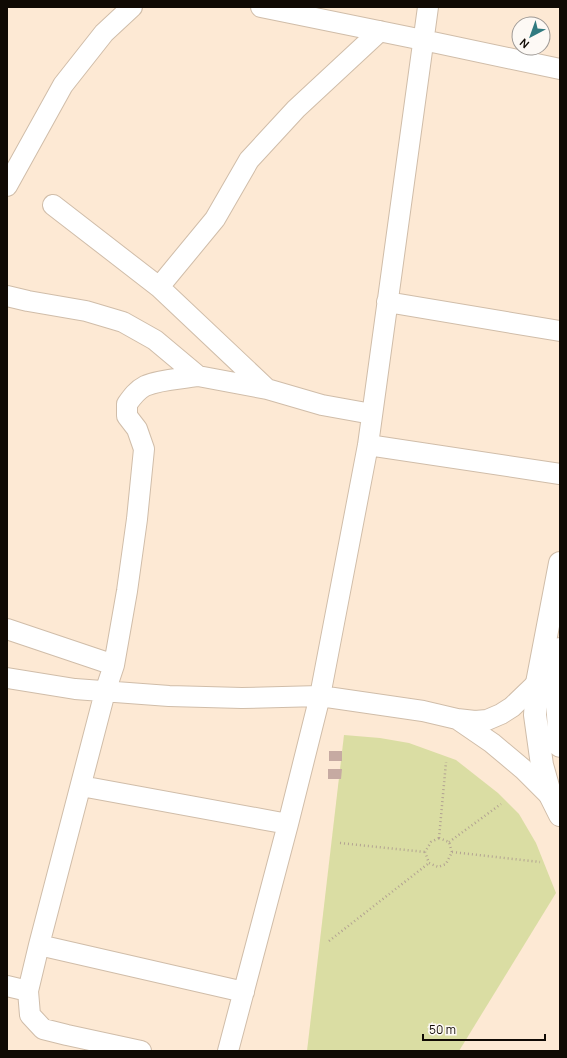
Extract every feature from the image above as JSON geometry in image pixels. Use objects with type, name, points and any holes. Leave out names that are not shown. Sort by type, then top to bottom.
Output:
[{"type":"main road","points":[[556,806],[542,765],[535,715],[537,684],[560,563]]},
{"type":"main road","points":[[560,649],[556,683],[560,746]]},
{"type":"street","points":[[7,186],[63,85],[104,33],[132,7]]},
{"type":"street","points":[[261,7],[560,69]]},
{"type":"street","points":[[228,1051],[320,696],[368,444],[428,7]]},
{"type":"street","points":[[159,287],[215,220],[249,160],[296,109],[380,31]]},
{"type":"street","points":[[52,205],[159,287],[267,389]]},
{"type":"street","points":[[7,296],[86,311],[123,322],[155,340],[198,376]]},
{"type":"street","points":[[387,302],[560,331]]},
{"type":"street","points":[[141,1051],[66,1043],[43,1029],[30,1016],[28,991],[105,692],[114,665],[137,519],[144,449],[136,429],[127,416],[127,404],[134,394],[144,387],[198,376],[267,389],[322,405],[372,414]]},
{"type":"street","points":[[368,444],[560,474]]},
{"type":"street","points":[[7,629],[114,665]]},
{"type":"street","points":[[7,678],[75,689],[169,696],[242,698],[320,696],[423,711],[457,719],[475,721],[487,720],[512,707],[537,684]]},
{"type":"street","points":[[457,719],[492,743],[523,769],[556,806]]},
{"type":"street","points":[[81,786],[288,824]]},
{"type":"street","points":[[39,945],[244,992]]},
{"type":"street","points":[[7,986],[28,991]]},
{"type":"path","points":[[439,838],[446,762]]},
{"type":"path","points":[[449,842],[501,804]]},
{"type":"path","points":[[425,852],[431,842],[439,838],[449,842]]},
{"type":"path","points":[[425,852],[429,863],[438,867],[446,864],[452,852],[449,842]]},
{"type":"path","points":[[340,843],[425,852]]},
{"type":"path","points":[[452,852],[540,862]]},
{"type":"path","points":[[329,941],[429,863]]},
{"type":"green space","points":[[344,735],[380,738],[409,743],[456,760],[498,793],[519,814],[536,843],[556,893],[459,1051],[307,1051]]},
{"type":"building","points":[[329,751],[342,751],[342,761],[329,761]]},
{"type":"building","points":[[328,769],[342,769],[341,779],[328,779]]}]
